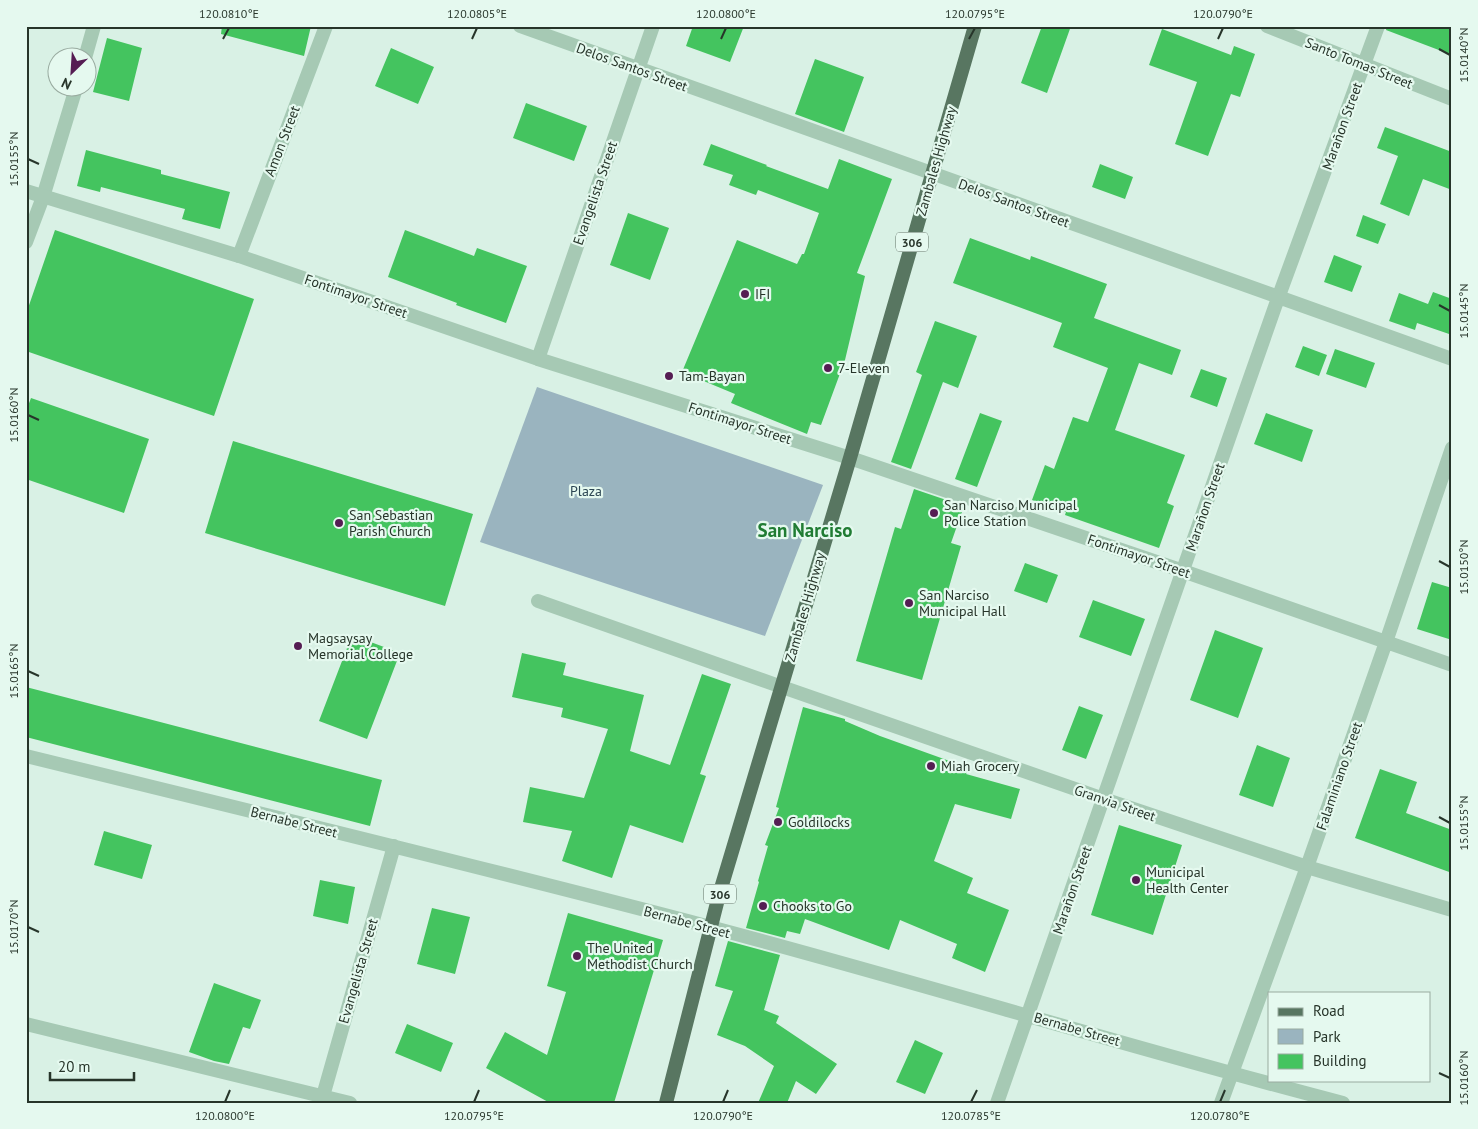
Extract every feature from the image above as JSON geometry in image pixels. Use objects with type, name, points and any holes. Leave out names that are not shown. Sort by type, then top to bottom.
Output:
[{"type":"main road","name":"Zambales Highway","points":[[666,1103],[710,927],[850,458],[975,26]]},
{"type":"street","points":[[88,48],[94,26]]},
{"type":"street","name":"Amon Street","points":[[239,256],[326,26]]},
{"type":"street","name":"Delos Santos Street","points":[[520,26],[1452,359]]},
{"type":"street","name":"Evangelista Street","points":[[538,359],[652,26]]},
{"type":"street","name":"Santo Tomas Street","points":[[1267,26],[1452,99]]},
{"type":"street","name":"Marañon Street","points":[[997,1103],[1278,298],[1378,26]]},
{"type":"street","points":[[26,242],[43,197],[73,98]]},
{"type":"street","name":"Fontimayor Street","points":[[26,191],[239,256],[538,359],[850,458],[1452,665]]},
{"type":"street","name":"Falaminiano Street","points":[[1221,1103],[1307,867],[1452,448]]},
{"type":"street","name":"Granvia Street","points":[[538,601],[1104,799],[1307,867],[1452,910]]},
{"type":"street","name":"Bernabe Street","points":[[26,756],[394,846],[710,927],[1232,1074],[1343,1103]]},
{"type":"street","name":"Evangelista Street","points":[[323,1096],[394,846]]},
{"type":"street","points":[[26,1024],[350,1103]]},
{"type":"green space","name":"Plaza","points":[[537,387],[823,485],[765,636],[480,542]]},
{"type":"building","points":[[222,26],[311,26],[304,56],[221,34]]},
{"type":"building","points":[[693,26],[744,26],[730,62],[686,46]]},
{"type":"building","points":[[1042,26],[1071,26],[1047,93],[1021,83]]},
{"type":"building","points":[[1387,26],[1452,26],[1452,55],[1386,30]]},
{"type":"building","points":[[1162,29],[1231,55],[1234,46],[1255,54],[1240,97],[1231,94],[1208,156],[1175,144],[1197,82],[1149,65]]},
{"type":"building","points":[[107,38],[142,48],[129,101],[98,93],[98,73]]},
{"type":"building","points":[[391,48],[434,67],[418,104],[375,86]]},
{"type":"building","points":[[815,59],[864,77],[844,132],[795,114]]},
{"type":"building","points":[[526,103],[587,126],[574,161],[513,138]]},
{"type":"building","points":[[1385,127],[1452,152],[1452,190],[1423,179],[1409,216],[1380,204],[1398,156],[1377,148]]},
{"type":"building","points":[[711,144],[828,189],[839,159],[892,179],[857,273],[865,276],[845,360],[821,425],[811,422],[807,434],[731,403],[735,394],[682,372],[737,240],[797,264],[802,254],[804,254],[819,213],[758,190],[756,195],[729,185],[733,175],[703,165]]},
{"type":"building","points":[[86,150],[161,170],[161,174],[230,192],[220,229],[182,219],[185,209],[101,187],[100,192],[77,186]]},
{"type":"building","points":[[1100,164],[1133,177],[1125,199],[1092,187]]},
{"type":"building","points":[[628,213],[669,228],[650,280],[610,265]]},
{"type":"building","points":[[1363,215],[1386,224],[1378,244],[1356,236]]},
{"type":"building","points":[[55,230],[254,299],[214,416],[26,351],[26,314]]},
{"type":"building","points":[[405,230],[474,256],[477,248],[527,266],[506,323],[388,277]]},
{"type":"building","points":[[970,238],[1030,260],[1031,256],[1107,284],[1094,318],[1181,350],[1172,375],[1139,363],[1115,430],[1185,455],[1167,503],[1174,506],[1159,548],[1065,515],[1066,512],[1032,500],[1045,465],[1054,469],[1073,417],[1088,422],[1108,368],[1053,347],[1062,323],[953,283]]},
{"type":"building","points":[[1334,255],[1362,266],[1352,292],[1324,282]]},
{"type":"building","points":[[1433,292],[1452,299],[1452,335],[1417,323],[1415,330],[1389,321],[1399,293],[1428,304]]},
{"type":"building","points":[[935,321],[977,336],[958,388],[943,382],[911,469],[891,462],[922,375],[916,372]]},
{"type":"building","points":[[1303,346],[1327,355],[1319,376],[1295,367]]},
{"type":"building","points":[[1335,349],[1375,363],[1366,388],[1326,374]]},
{"type":"building","points":[[1201,369],[1227,378],[1217,407],[1190,397]]},
{"type":"building","points":[[31,398],[149,439],[124,513],[26,479],[26,411]]},
{"type":"building","points":[[980,413],[1002,421],[977,487],[955,479]]},
{"type":"building","points":[[1266,413],[1313,430],[1302,462],[1254,444]]},
{"type":"building","name":"San Sebastian Parish Church","points":[[233,441],[473,514],[445,606],[205,533]]},
{"type":"building","name":"San Narciso Municipal Hall","points":[[914,489],[964,506],[951,543],[961,546],[922,680],[856,661],[895,527],[901,529]]},
{"type":"building","points":[[1025,563],[1058,575],[1047,603],[1014,591]]},
{"type":"building","points":[[1432,582],[1452,588],[1452,640],[1417,629]]},
{"type":"building","points":[[1093,600],[1145,619],[1131,656],[1079,637]]},
{"type":"building","points":[[1215,630],[1263,648],[1238,718],[1190,700]]},
{"type":"building","points":[[352,635],[400,653],[367,739],[319,721]]},
{"type":"building","points":[[522,653],[566,663],[563,675],[644,695],[630,751],[670,765],[702,674],[731,684],[700,774],[706,776],[683,843],[630,825],[612,878],[562,861],[572,831],[523,822],[530,787],[584,798],[608,729],[561,717],[563,708],[512,697]]},
{"type":"building","points":[[26,687],[382,780],[370,826],[26,737]]},
{"type":"building","points":[[1079,706],[1103,715],[1086,759],[1062,750]]},
{"type":"building","points":[[803,707],[845,719],[845,721],[880,736],[969,768],[966,774],[1020,789],[1011,819],[955,804],[934,861],[973,878],[967,893],[1009,910],[985,972],[952,958],[957,944],[900,920],[889,950],[805,919],[800,934],[787,931],[785,938],[746,928],[768,846],[765,845],[779,808],[776,807]]},
{"type":"building","points":[[1257,745],[1290,758],[1273,807],[1239,795]]},
{"type":"building","points":[[1380,769],[1417,782],[1406,813],[1452,830],[1452,873],[1355,838]]},
{"type":"building","name":"Municipal Health Center","points":[[1119,825],[1182,845],[1153,935],[1091,915]]},
{"type":"building","points":[[104,831],[152,845],[142,879],[94,865]]},
{"type":"building","points":[[320,880],[355,887],[348,924],[313,916]]},
{"type":"building","points":[[432,908],[470,917],[455,974],[417,964]]},
{"type":"building","points":[[568,913],[663,940],[614,1103],[550,1103],[486,1068],[505,1032],[547,1055],[566,992],[547,986]]},
{"type":"building","points":[[728,941],[780,955],[764,1010],[779,1016],[776,1023],[837,1064],[816,1094],[796,1081],[787,1103],[758,1103],[774,1066],[745,1046],[717,1035],[733,991],[715,986]]},
{"type":"building","points":[[214,983],[261,1000],[250,1029],[243,1027],[229,1064],[189,1052]]},
{"type":"building","points":[[407,1024],[453,1043],[441,1072],[395,1053]]},
{"type":"building","points":[[915,1040],[943,1053],[925,1094],[896,1082]]},
{"type":"place","name":"IFI","points":[[745,294]]},
{"type":"place","name":"7-Eleven","points":[[828,368]]},
{"type":"place","name":"Tam-Bayan","points":[[669,376]]},
{"type":"place","name":"San Narciso Municipal Police Station","points":[[934,513]]},
{"type":"place","name":"San Sebastian Parish Church","points":[[339,523]]},
{"type":"place","name":"San Narciso Municipal Hall","points":[[909,603]]},
{"type":"place","name":"Magsaysay Memorial College","points":[[298,646]]},
{"type":"place","name":"Miah Grocery","points":[[931,766]]},
{"type":"place","name":"Goldilocks","points":[[778,822]]},
{"type":"place","name":"Municipal Health Center","points":[[1136,880]]},
{"type":"place","name":"Chooks to Go","points":[[763,906]]},
{"type":"place","name":"The United Methodist Church","points":[[577,956]]},
{"type":"district","name":"San Narciso","points":[[805,530]]}]
